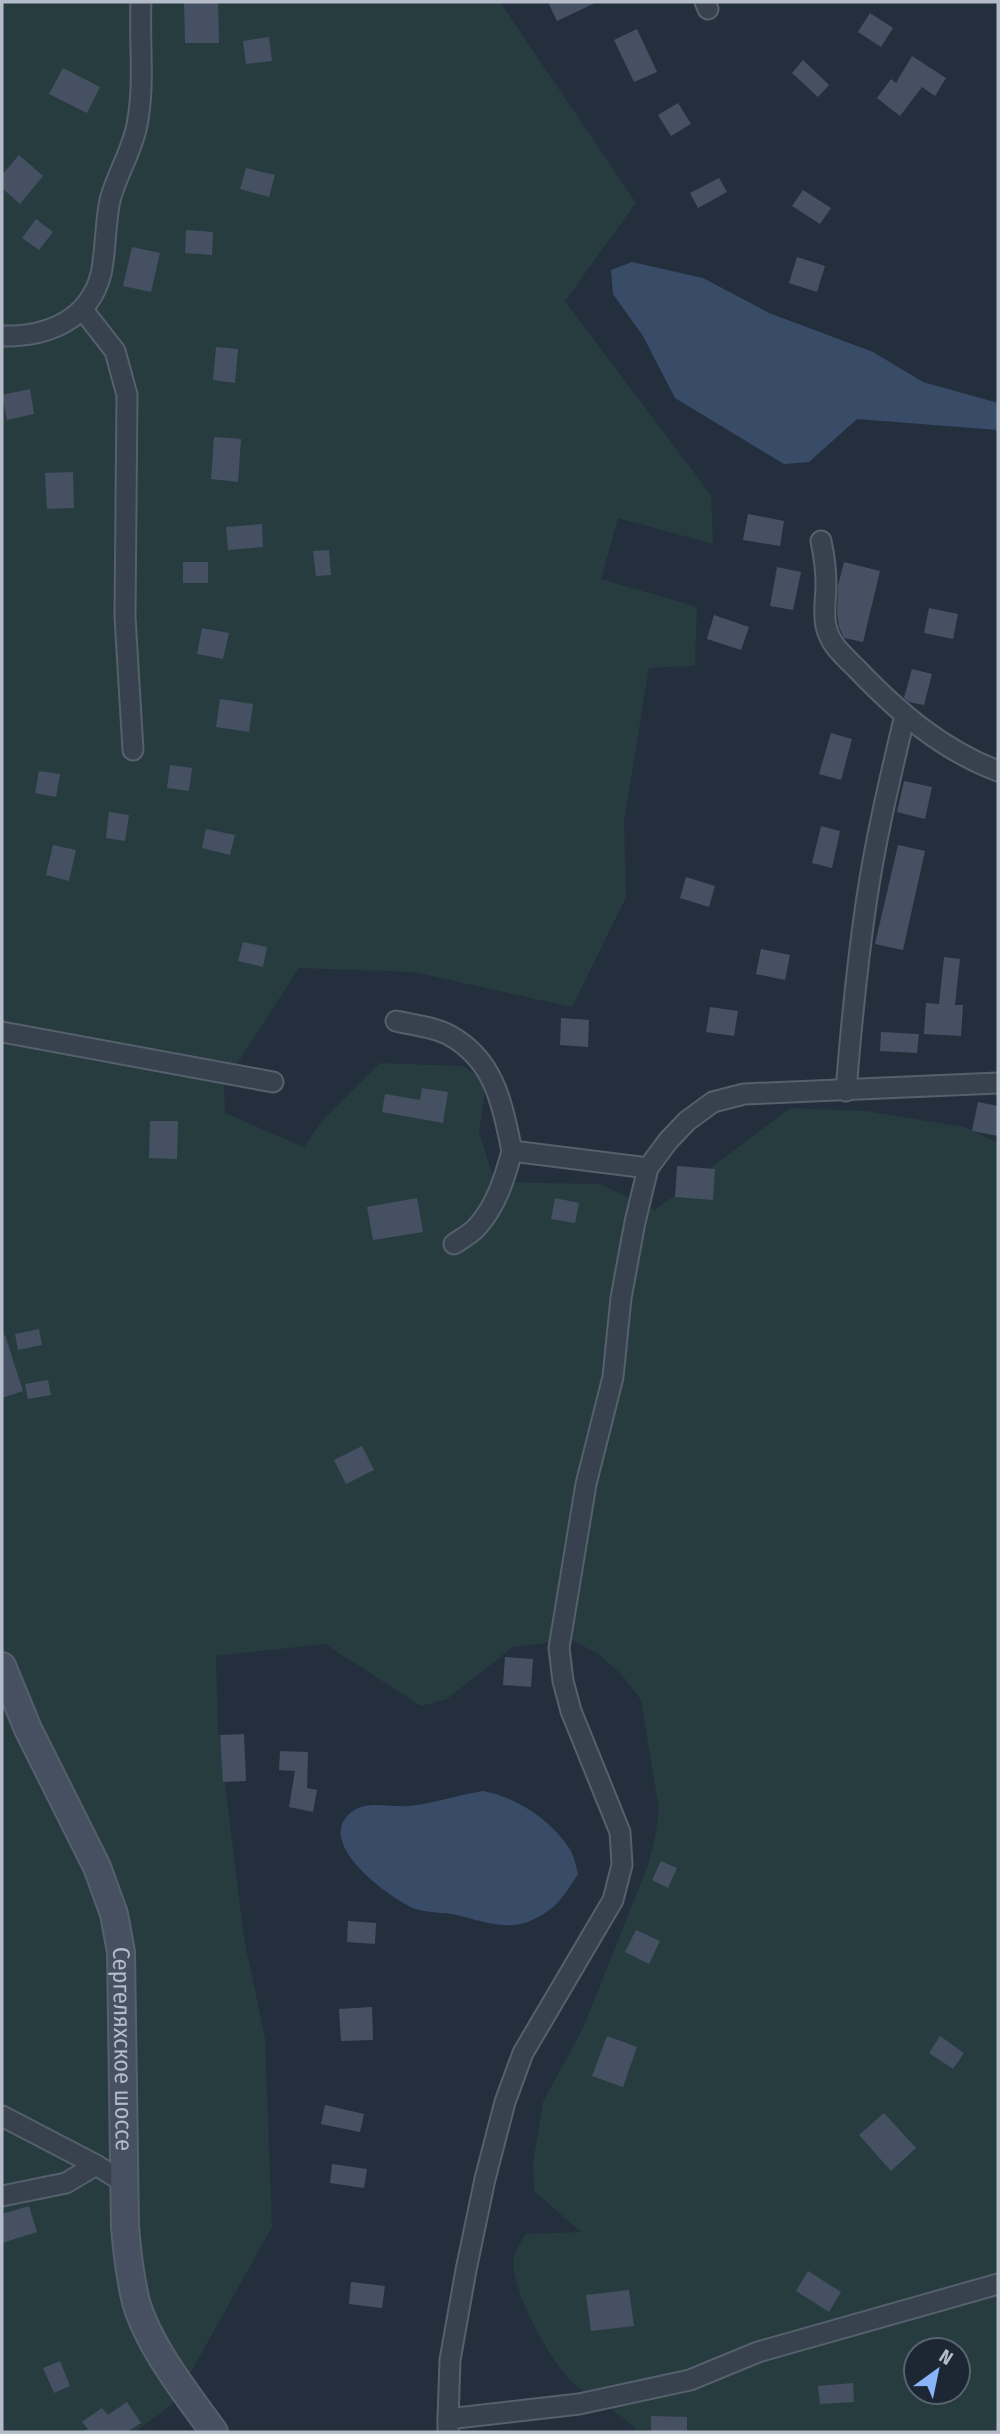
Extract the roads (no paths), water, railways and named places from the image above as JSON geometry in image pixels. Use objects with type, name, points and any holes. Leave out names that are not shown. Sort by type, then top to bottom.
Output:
[{"type":"main road","name":"Сергеляхское шоссе","points":[[2,1666],[28,1729],[97,1867],[114,1914],[121,1952],[126,2239],[137,2304],[150,2336],[214,2432]]},
{"type":"street","points":[[2,336],[57,328],[83,310],[94,294],[101,272],[111,197],[137,125],[141,93],[141,2]]},
{"type":"street","points":[[83,310],[115,351],[127,396],[125,618],[133,750]]},
{"type":"street","points":[[821,541],[826,573],[825,624],[828,635],[839,652],[905,715],[939,742],[962,756],[998,771]]},
{"type":"street","points":[[846,1091],[866,902],[883,808],[905,715]]},
{"type":"street","points":[[396,1020],[448,1034],[482,1059],[501,1100],[512,1151],[503,1182],[491,1208],[476,1229],[454,1244]]},
{"type":"street","points":[[2,1032],[179,1067],[273,1082]]},
{"type":"street","points":[[998,1083],[744,1094],[713,1102],[687,1121],[648,1168],[621,1298],[613,1377],[586,1484],[559,1647],[570,1711],[620,1832],[622,1865],[613,1900],[523,2053],[505,2102],[485,2179],[450,2360],[448,2426],[579,2404],[690,2380],[758,2351],[998,2284]]},
{"type":"street","points":[[512,1151],[648,1168]]},
{"type":"street","points":[[2,2116],[125,2183]]},
{"type":"street","points":[[2,2196],[66,2183],[96,2165]]},
{"type":"water","points":[[632,262],[703,278],[769,313],[873,352],[923,382],[998,403],[998,430],[857,419],[809,462],[784,464],[675,398],[643,336],[613,294],[611,270]]},
{"type":"water","points":[[483,1791],[508,1798],[531,1811],[561,1837],[574,1857],[578,1874],[568,1889],[553,1907],[530,1921],[501,1925],[416,1909],[370,1879],[346,1851],[341,1836],[343,1823],[359,1808],[373,1805],[410,1806]]}]
